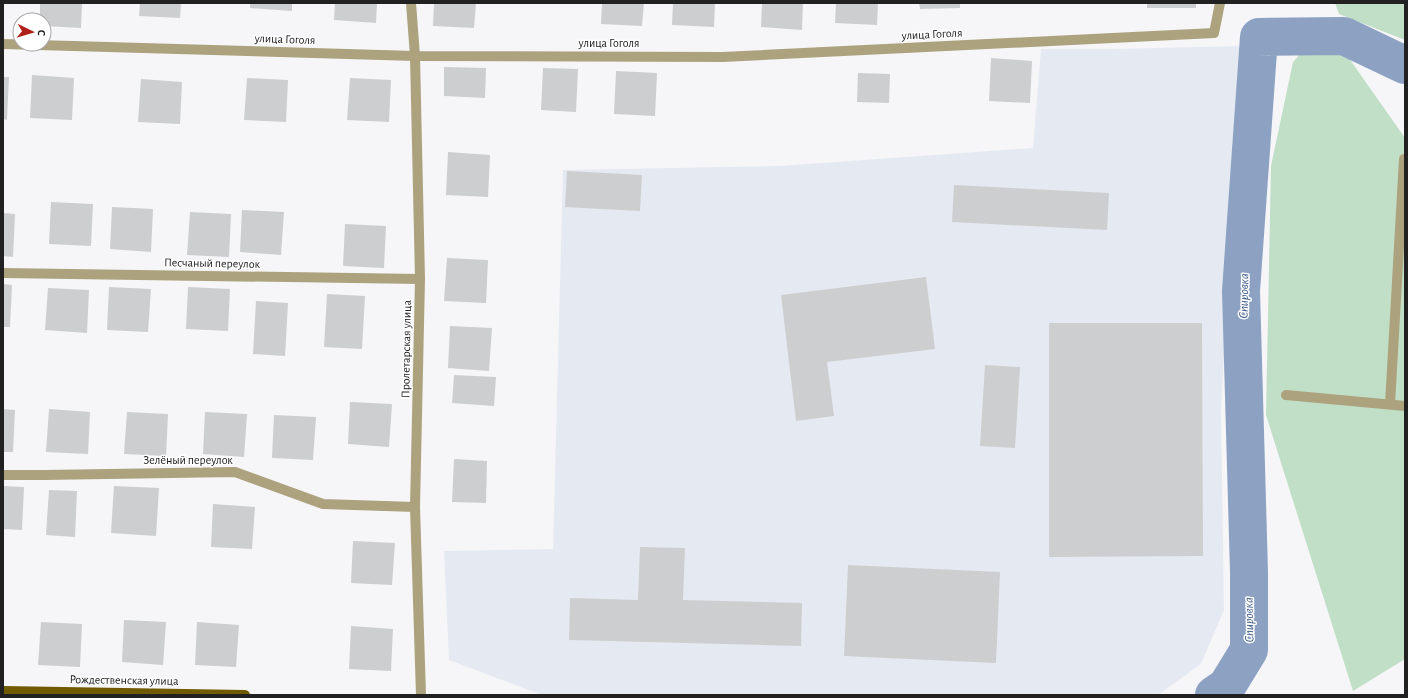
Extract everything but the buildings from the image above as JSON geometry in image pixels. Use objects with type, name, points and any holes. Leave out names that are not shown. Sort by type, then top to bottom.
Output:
[{"type":"main road","name":"Рождественская улица","points":[[3,691],[245,695]]},
{"type":"street","name":"Пролетарская улица","points":[[411,3],[415,56],[420,278],[415,507],[421,695]]},
{"type":"street","name":"улица Гоголя","points":[[3,44],[415,56],[723,57],[1214,33],[1220,3]]},
{"type":"street","points":[[1390,404],[1404,159]]},
{"type":"street","name":"Песчаный переулок","points":[[3,273],[420,278]]},
{"type":"street","points":[[1286,395],[1405,406]]},
{"type":"street","name":"Зелёный переулок","points":[[3,474],[44,475],[235,472],[323,504],[415,507]]},
{"type":"shaded area","points":[[1241,46],[1221,409],[1224,610],[1201,664],[1158,695],[542,695],[449,660],[444,551],[553,549],[563,170],[779,166],[1033,148],[1041,49]]},
{"type":"green space","points":[[1335,3],[1405,3],[1405,40],[1339,14]]},
{"type":"green space","points":[[1311,42],[1339,44],[1405,138],[1405,659],[1353,691],[1266,415],[1271,166],[1293,62]]},
{"type":"waterway","name":"Спировка","points":[[1214,695],[1227,686],[1249,650],[1249,572],[1241,291],[1259,37],[1344,36],[1405,65]]}]
